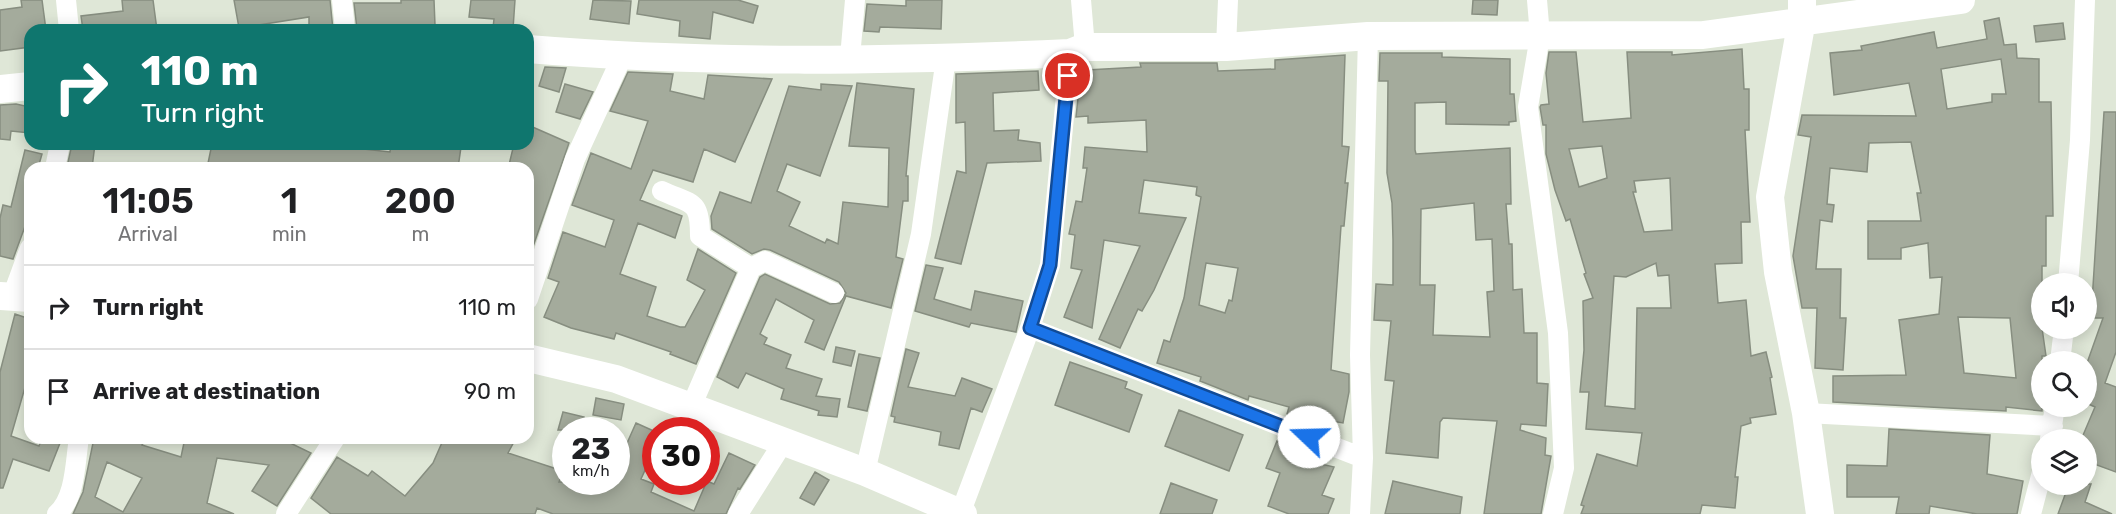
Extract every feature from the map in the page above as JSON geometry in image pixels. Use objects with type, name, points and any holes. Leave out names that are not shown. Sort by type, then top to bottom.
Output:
[{"type":"street","points":[[66,0],[68,24]]},
{"type":"street","points":[[342,0],[344,24]]},
{"type":"street","points":[[850,58],[855,0]]},
{"type":"street","points":[[534,359],[616,379],[865,472],[961,514],[1030,328],[1050,265],[1078,50],[1081,0]]},
{"type":"street","points":[[1226,47],[1228,0]]},
{"type":"street","points":[[1537,0],[1540,36],[1528,106],[1558,333],[1564,468],[1553,514]]},
{"type":"street","points":[[534,50],[622,57],[946,58],[1078,50],[1226,47],[1368,36],[1703,34],[1802,10],[1961,0]]},
{"type":"street","points":[[2069,273],[2080,140],[2085,0]]},
{"type":"street","points":[[1802,10],[1770,197],[1778,272],[1806,413],[1820,514]]},
{"type":"street","points":[[1360,514],[1363,458],[1360,355],[1368,36]]},
{"type":"street","points":[[534,281],[575,159],[622,57]]},
{"type":"street","points":[[865,472],[921,234],[946,58]]},
{"type":"street","points":[[0,88],[24,86]]},
{"type":"street","points":[[662,191],[696,206],[700,213],[700,236],[751,268]]},
{"type":"street","points":[[691,407],[751,268],[765,261],[834,293]]},
{"type":"street","points":[[14,297],[24,266]]},
{"type":"street","points":[[1030,328],[1363,458]]},
{"type":"street","points":[[1806,413],[2031,431]]},
{"type":"street","points":[[738,514],[784,441]]},
{"type":"street","points":[[57,514],[63,509],[71,487],[78,444]]},
{"type":"street","points":[[286,514],[331,444]]},
{"type":"street","points":[[2031,514],[2036,495]]},
{"type":"building","points":[[21,0],[42,0],[45,24],[24,24],[24,48],[0,51],[0,10],[22,7]]},
{"type":"building","points":[[122,0],[153,0],[156,24],[82,24],[81,16],[123,11]]},
{"type":"building","points":[[234,0],[330,0],[332,24],[309,24],[309,17],[264,24],[238,24]]},
{"type":"building","points":[[401,0],[434,0],[435,24],[356,24],[354,3],[401,3]]},
{"type":"building","points":[[471,0],[515,0],[513,24],[493,24],[494,19],[469,17]]},
{"type":"building","points":[[593,0],[631,1],[629,24],[590,19]]},
{"type":"building","points":[[639,0],[738,0],[758,6],[753,23],[713,12],[710,39],[679,36],[680,21],[637,14]]},
{"type":"building","points":[[906,0],[942,0],[941,29],[880,27],[879,32],[864,31],[867,4],[906,6]]},
{"type":"building","points":[[1473,0],[1498,0],[1497,15],[1472,14]]},
{"type":"building","points":[[1999,18],[2004,45],[2016,44],[2017,58],[2039,59],[2039,102],[2051,102],[2053,216],[2046,216],[2046,266],[2042,266],[2042,273],[2031,273],[2031,339],[2044,339],[2045,351],[2031,351],[2031,410],[2006,407],[2006,411],[1833,402],[1833,376],[1906,375],[1899,320],[1939,314],[1942,277],[1930,278],[1928,243],[1901,248],[1901,259],[1868,259],[1868,221],[1921,221],[1917,193],[1921,193],[1911,142],[1869,143],[1867,172],[1830,168],[1827,204],[1834,205],[1832,222],[1820,220],[1816,269],[1841,269],[1840,318],[1846,318],[1843,370],[1815,368],[1817,308],[1802,308],[1793,256],[1811,137],[1798,135],[1802,115],[1916,116],[1909,83],[1834,95],[1830,53],[1862,50],[1861,46],[1934,32],[1937,48],[1987,39],[1984,21]],"holes":[[[2001,59],[2006,94],[1992,94],[1992,102],[1947,109],[1941,69]],[[1958,317],[2010,318],[2016,378],[1964,373]]]},
{"type":"building","points":[[2063,23],[2065,39],[2036,42],[2034,26]]},
{"type":"building","points":[[1742,49],[1744,89],[1749,89],[1749,130],[1745,130],[1750,222],[1741,222],[1742,263],[1715,264],[1718,303],[1746,300],[1751,356],[1766,352],[1772,377],[1770,378],[1776,414],[1750,418],[1751,423],[1741,426],[1735,477],[1738,477],[1735,508],[1702,505],[1700,514],[1581,514],[1584,506],[1581,505],[1597,454],[1637,466],[1642,433],[1586,429],[1589,392],[1580,392],[1584,350],[1583,301],[1593,298],[1584,274],[1586,273],[1570,219],[1566,221],[1546,154],[1546,125],[1543,125],[1540,107],[1549,104],[1546,73],[1549,52],[1576,52],[1583,122],[1631,118],[1627,52],[1672,52],[1672,55]],"holes":[[[1602,146],[1607,178],[1579,187],[1569,149]],[[1670,178],[1672,230],[1644,232],[1633,192],[1636,192],[1634,181]],[[1656,263],[1658,276],[1669,275],[1671,308],[1637,308],[1635,409],[1605,406],[1614,276],[1626,277]]]},
{"type":"building","points":[[1380,53],[1442,53],[1442,57],[1510,59],[1510,94],[1514,94],[1516,121],[1509,122],[1509,125],[1446,124],[1446,102],[1415,103],[1415,150],[1416,154],[1510,148],[1511,204],[1506,204],[1509,244],[1512,244],[1513,290],[1522,289],[1524,333],[1537,333],[1537,383],[1548,384],[1546,426],[1521,424],[1520,430],[1546,438],[1545,455],[1551,456],[1541,514],[1484,514],[1497,421],[1443,418],[1440,422],[1438,458],[1386,453],[1394,381],[1385,380],[1391,321],[1374,320],[1376,284],[1393,285],[1393,240],[1392,203],[1387,173],[1388,81],[1379,81]],"holes":[[[1474,203],[1476,240],[1492,239],[1494,291],[1487,292],[1490,337],[1433,335],[1435,285],[1420,285],[1421,209]]]},
{"type":"building","points":[[1345,55],[1342,146],[1349,147],[1345,183],[1348,183],[1344,226],[1341,226],[1331,370],[1349,374],[1349,392],[1343,423],[1309,417],[1309,420],[1287,414],[1289,407],[1249,396],[1248,400],[1200,381],[1201,377],[1157,363],[1164,340],[1170,342],[1184,298],[1201,197],[1196,195],[1197,187],[1144,180],[1139,213],[1186,218],[1154,290],[1142,311],[1138,309],[1120,348],[1099,339],[1140,246],[1104,240],[1092,328],[1064,317],[1082,270],[1071,268],[1075,235],[1069,234],[1076,201],[1082,202],[1087,168],[1083,168],[1085,147],[1147,152],[1146,120],[1088,123],[1088,116],[1076,117],[1080,80],[1087,79],[1087,70],[1141,67],[1140,63],[1217,63],[1218,71],[1275,69],[1275,60]],"holes":[[[1206,263],[1238,268],[1232,301],[1229,300],[1225,313],[1199,305]]]},
{"type":"building","points":[[545,67],[566,68],[559,92],[539,86]]},
{"type":"building","points":[[1038,71],[1039,90],[993,93],[994,131],[1019,130],[1018,140],[1040,143],[1041,161],[987,163],[961,264],[935,258],[957,171],[966,173],[965,122],[956,123],[956,74]]},
{"type":"building","points":[[628,72],[673,74],[670,91],[704,99],[708,75],[772,79],[735,162],[704,149],[693,182],[653,170],[640,200],[682,216],[675,238],[638,223],[620,274],[656,287],[647,316],[685,327],[705,290],[687,280],[698,249],[736,273],[696,364],[670,354],[671,352],[616,333],[614,339],[571,328],[544,317],[559,282],[548,278],[563,232],[605,247],[614,220],[572,205],[591,153],[631,169],[648,121],[610,111]]},
{"type":"building","points":[[857,83],[914,89],[906,176],[908,176],[908,201],[903,201],[896,257],[903,259],[891,308],[846,296],[824,350],[805,342],[814,320],[776,299],[760,334],[767,338],[764,344],[791,355],[786,368],[822,379],[816,396],[840,399],[837,417],[818,415],[819,411],[781,399],[784,389],[746,373],[738,388],[717,377],[760,277],[765,274],[830,304],[840,303],[846,293],[839,282],[770,250],[764,249],[752,254],[712,229],[711,216],[720,192],[751,203],[789,86],[821,90],[821,84],[852,86],[820,176],[787,164],[777,191],[800,202],[789,226],[825,243],[827,239],[838,244],[843,202],[888,207],[889,148],[849,146]]},
{"type":"building","points":[[565,84],[593,92],[580,119],[556,112]]},
{"type":"building","points":[[0,105],[24,106],[24,132],[11,131],[10,140],[0,139]]},
{"type":"building","points":[[2104,112],[2116,112],[2116,352],[2105,383],[2116,387],[2116,472],[2097,465],[2097,429],[2086,429],[2091,417],[2097,417],[2097,351],[2091,351],[2103,318],[2097,318],[2097,273],[2094,273]]},
{"type":"building","points":[[534,128],[569,143],[534,244],[534,162],[510,162],[513,150],[534,150]]},
{"type":"building","points":[[25,150],[42,154],[40,162],[24,162],[24,229],[13,259],[0,256],[0,218],[3,205],[11,207]]},
{"type":"building","points":[[71,150],[94,150],[93,162],[68,162]]},
{"type":"building","points":[[211,150],[372,150],[390,152],[390,150],[461,150],[459,162],[208,162]]},
{"type":"building","points":[[926,265],[943,268],[934,299],[971,310],[975,291],[1023,301],[1016,332],[971,323],[969,327],[915,311]]},
{"type":"building","points":[[15,314],[24,317],[24,391],[11,436],[24,441],[24,444],[39,446],[40,444],[60,444],[49,471],[13,459],[3,488],[0,488],[0,372]]},
{"type":"building","points":[[836,347],[855,351],[851,366],[833,362]]},
{"type":"building","points":[[906,349],[919,353],[908,387],[955,396],[962,378],[992,389],[982,412],[971,408],[959,449],[939,445],[941,432],[894,422],[895,417],[891,416]]},
{"type":"building","points":[[859,354],[880,358],[867,411],[848,407]]},
{"type":"building","points":[[1070,362],[1127,382],[1125,388],[1142,395],[1129,432],[1055,405]]},
{"type":"building","points":[[596,398],[624,404],[622,417],[593,415]]},
{"type":"building","points":[[1179,410],[1243,435],[1229,471],[1165,446]]},
{"type":"building","points":[[563,412],[584,417],[562,417]]},
{"type":"building","points":[[636,423],[642,426],[642,495],[658,495],[694,511],[701,495],[720,495],[720,472],[729,453],[755,465],[740,489],[738,488],[726,514],[553,514],[537,508],[535,514],[331,514],[311,498],[337,457],[368,476],[372,471],[405,496],[433,463],[441,444],[513,444],[508,453],[552,467],[552,495],[630,495],[630,436]]},
{"type":"building","points":[[1889,429],[1990,435],[1987,474],[2023,481],[2017,514],[1977,514],[1930,506],[1929,514],[1896,514],[1899,497],[1847,497],[1847,465],[1887,466]]},
{"type":"building","points":[[1277,441],[1309,454],[1308,461],[1334,467],[1322,495],[1334,499],[1328,514],[1289,514],[1268,506],[1280,473],[1266,468]]},
{"type":"building","points":[[93,444],[142,444],[181,457],[184,444],[292,444],[311,453],[277,506],[252,491],[269,465],[217,458],[207,503],[234,514],[73,514],[83,492]],"holes":[[[107,462],[142,478],[123,512],[95,497]]]},
{"type":"building","points":[[815,472],[829,480],[814,505],[800,498]]},
{"type":"building","points":[[1393,481],[1462,497],[1460,514],[1385,514]]},
{"type":"building","points":[[1171,483],[1217,500],[1212,514],[1160,514]]},
{"type":"building","points":[[2065,495],[2087,495],[2085,502],[2112,514],[2058,514]]},
{"type":"route","points":[[1068,76],[1050,265],[1030,328],[1309,437]]}]
